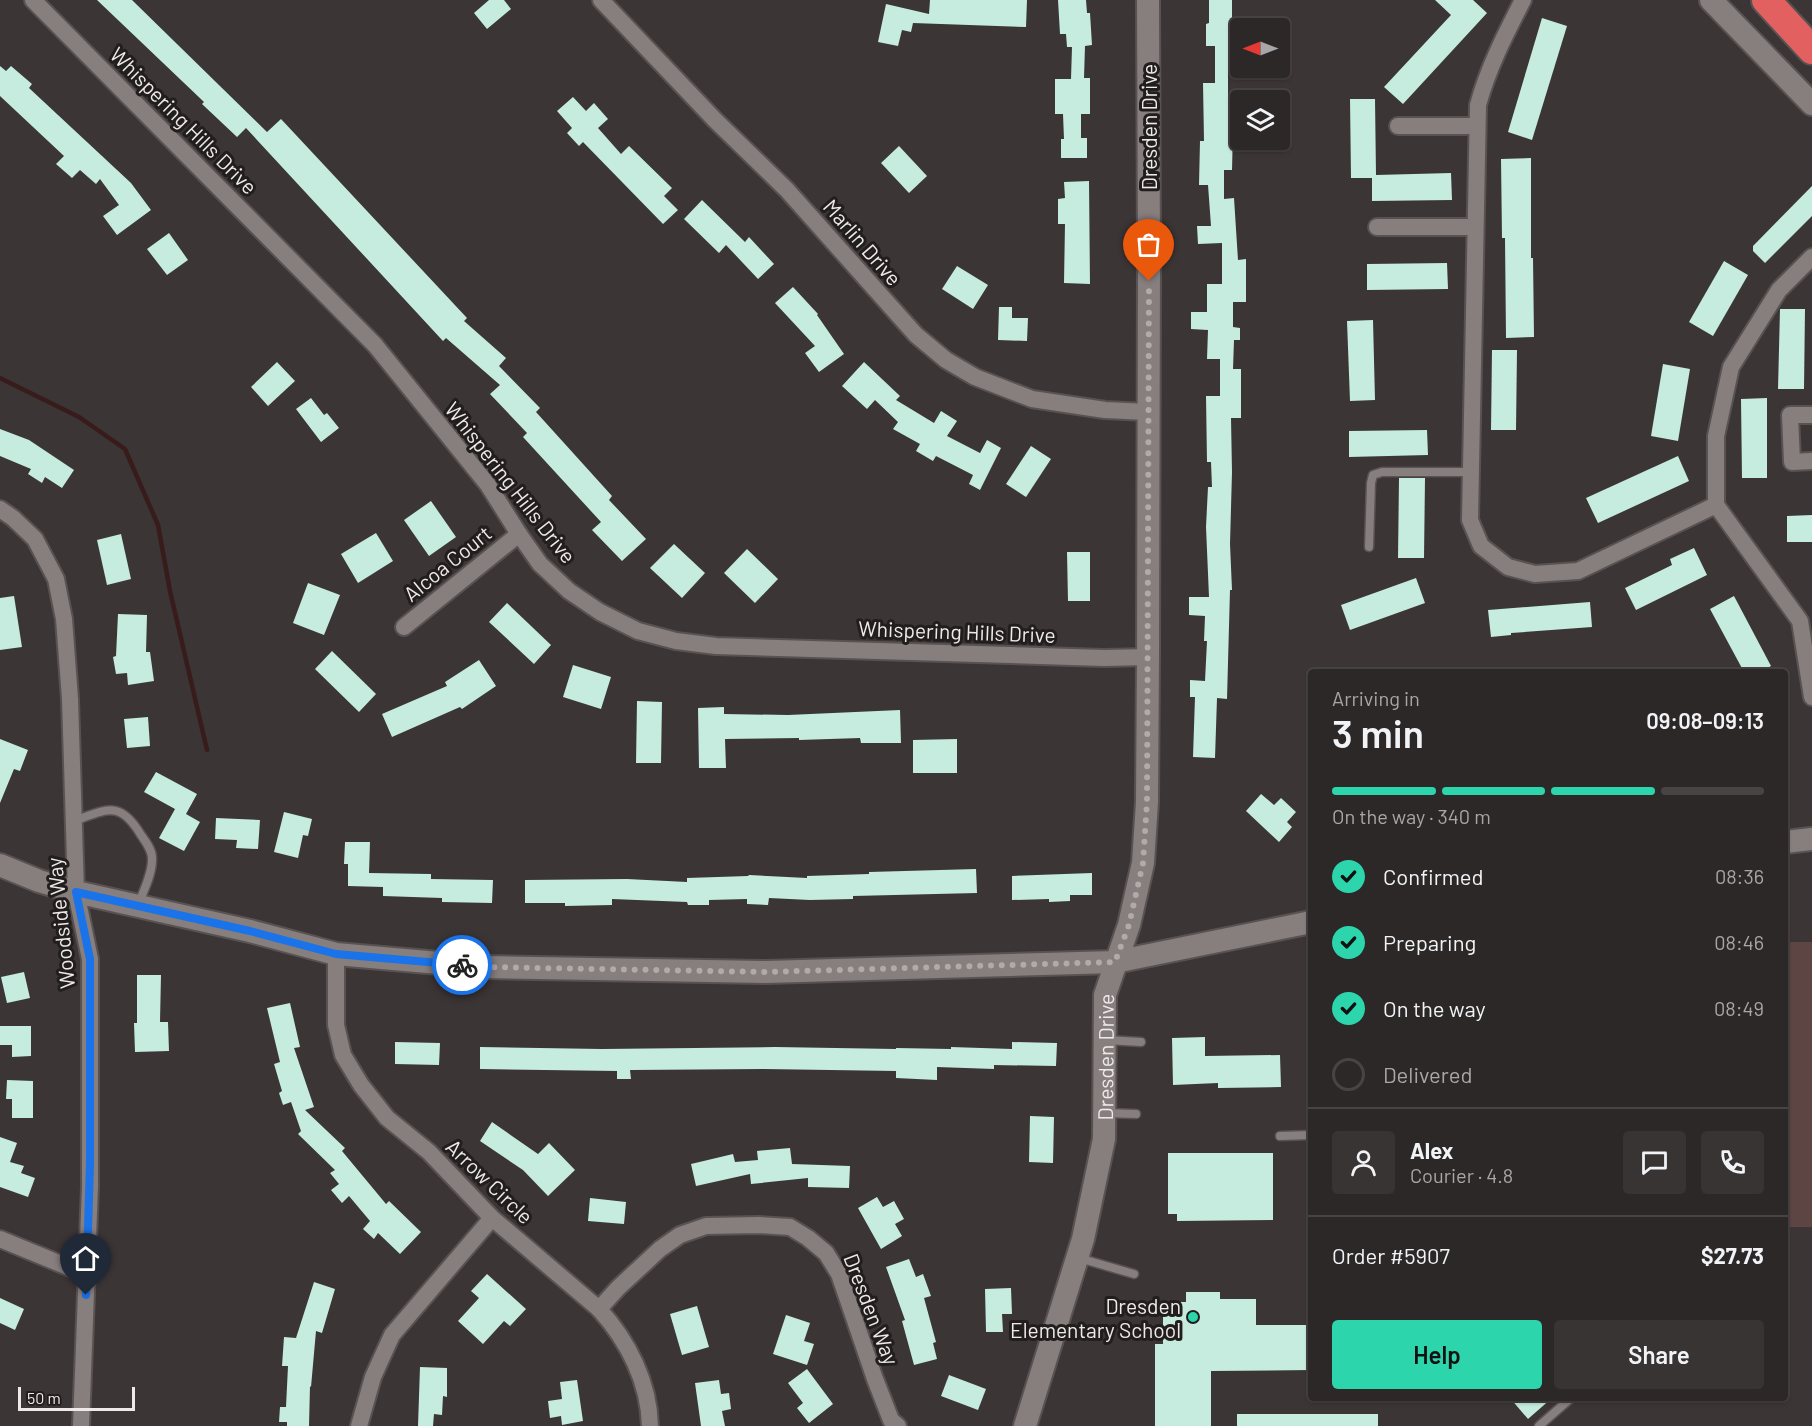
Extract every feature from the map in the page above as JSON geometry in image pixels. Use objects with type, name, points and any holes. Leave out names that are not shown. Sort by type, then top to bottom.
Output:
[{"type":"highway","points":[[1766,0],[1812,50]]},
{"type":"street","name":"Whispering Hills Drive","points":[[33,0],[375,345],[488,485],[540,564],[577,596],[600,612],[638,631],[676,641],[716,646],[1104,658],[1148,657]]},
{"type":"street","name":"Marlin Drive","points":[[601,0],[708,112],[787,190],[916,335],[946,360],[975,377],[1032,399],[1105,410],[1147,412]]},
{"type":"street","name":"Dresden Drive","points":[[1026,1426],[1083,1239],[1104,1139],[1105,995],[1129,925],[1143,863],[1147,802],[1148,657],[1148,0]]},
{"type":"street","points":[[1524,0],[1498,47],[1485,79],[1478,105],[1470,520],[1481,546],[1508,567],[1535,574],[1578,571],[1716,505]]},
{"type":"street","points":[[1711,0],[1812,104]]},
{"type":"street","points":[[1398,126],[1476,126]]},
{"type":"street","points":[[1377,227],[1474,227]]},
{"type":"street","points":[[1809,266],[1779,290],[1731,367],[1716,436],[1716,505],[1806,621],[1812,697]]},
{"type":"street","points":[[1812,415],[1790,415],[1792,462],[1812,461]]},
{"type":"street","name":"Woodside Way","points":[[0,509],[35,539],[56,579],[64,619],[76,892],[90,959],[90,1186],[81,1426]]},
{"type":"street","name":"Alcoa Court","points":[[404,627],[519,534]]},
{"type":"street","points":[[1788,842],[1812,839]]},
{"type":"street","points":[[0,865],[39,881],[76,892],[250,931],[336,954],[485,967],[766,972],[1115,962],[1308,923]]},
{"type":"street","name":"Arrow Circle","points":[[336,954],[336,1025],[343,1055],[361,1084],[387,1118],[429,1152],[492,1218],[599,1309],[612,1323],[632,1356],[642,1382],[650,1426]]},
{"type":"street","points":[[359,1426],[372,1377],[392,1335],[492,1218]]},
{"type":"street","name":"Dresden Way","points":[[599,1309],[660,1249],[680,1235],[706,1226],[790,1227],[826,1253],[839,1274],[875,1379],[891,1420],[898,1426]]},
{"type":"street","points":[[0,1239],[86,1274]]},
{"type":"lane","points":[[1370,547],[1373,475],[1382,472],[1471,472]]},
{"type":"lane","points":[[74,821],[107,810],[119,811],[132,819],[150,848],[153,860],[138,906]]},
{"type":"lane","points":[[1105,1040],[1141,1042]]},
{"type":"lane","points":[[1105,1113],[1136,1114]]},
{"type":"lane","points":[[1280,1136],[1308,1135]]},
{"type":"lane","points":[[1078,1257],[1134,1274]]},
{"type":"lane","points":[[1543,1425],[1568,1401]]},
{"type":"shaded area","points":[[1788,942],[1812,942],[1812,1227],[1788,1227]]},
{"type":"building","points":[[97,0],[132,0],[267,132],[281,119],[467,318],[464,321],[506,358],[499,366],[540,408],[536,412],[612,496],[609,500],[646,539],[622,561],[592,530],[601,522],[523,437],[527,433],[490,394],[500,385],[446,338],[443,341],[246,128],[237,137],[202,104],[204,102]]},
{"type":"building","points":[[489,0],[504,0],[511,9],[487,29],[474,13]]},
{"type":"building","points":[[930,0],[1027,0],[1026,27],[913,23],[911,32],[902,30],[898,46],[878,42],[886,4],[929,14]]},
{"type":"building","points":[[1058,0],[1086,0],[1087,13],[1090,13],[1092,45],[1085,46],[1084,78],[1090,78],[1090,114],[1081,114],[1081,138],[1087,138],[1087,158],[1061,158],[1061,139],[1064,139],[1063,114],[1055,114],[1055,79],[1071,79],[1072,47],[1067,47],[1066,34],[1060,34]]},
{"type":"building","points":[[1209,0],[1232,0],[1228,96],[1230,96],[1232,170],[1224,170],[1224,199],[1234,198],[1238,260],[1246,259],[1246,302],[1233,302],[1233,327],[1240,328],[1240,340],[1234,340],[1233,369],[1241,369],[1241,418],[1231,418],[1232,590],[1230,590],[1227,699],[1217,698],[1215,758],[1193,757],[1195,697],[1190,697],[1190,680],[1205,681],[1207,641],[1204,641],[1205,616],[1189,615],[1189,597],[1209,597],[1206,527],[1208,487],[1212,487],[1211,462],[1207,462],[1206,396],[1220,396],[1220,359],[1207,359],[1208,330],[1191,329],[1191,312],[1207,312],[1207,284],[1222,284],[1222,243],[1198,244],[1197,226],[1211,226],[1208,185],[1199,185],[1200,141],[1204,141],[1203,83],[1215,83],[1215,46],[1206,46],[1206,24],[1209,23]]},
{"type":"building","points":[[1435,0],[1473,0],[1487,13],[1403,104],[1384,87],[1451,15]]},
{"type":"building","points":[[1542,18],[1567,26],[1532,140],[1508,132]]},
{"type":"building","points":[[0,66],[6,71],[11,66],[32,84],[29,88],[131,183],[151,210],[117,235],[103,216],[119,205],[100,179],[96,184],[80,170],[72,178],[56,164],[64,156],[0,96]]},
{"type":"building","points":[[573,97],[586,111],[594,103],[608,119],[598,128],[621,154],[629,146],[672,188],[664,196],[678,210],[663,224],[583,142],[579,146],[567,133],[572,128],[557,111]]},
{"type":"building","points":[[1350,99],[1375,99],[1376,175],[1451,173],[1452,200],[1372,201],[1372,178],[1351,178]]},
{"type":"building","points":[[899,146],[927,176],[909,193],[881,163]]},
{"type":"building","points":[[1531,158],[1534,337],[1506,338],[1501,159]]},
{"type":"building","points":[[1089,181],[1090,284],[1064,283],[1065,224],[1058,224],[1058,199],[1065,198],[1064,182]]},
{"type":"building","points":[[1812,186],[1812,216],[1765,263],[1753,251],[1753,246]]},
{"type":"building","points":[[702,200],[745,242],[749,237],[774,264],[758,279],[726,245],[719,253],[684,219]]},
{"type":"building","points":[[169,233],[188,260],[167,275],[147,249]]},
{"type":"building","points":[[1724,261],[1748,275],[1713,336],[1689,322]]},
{"type":"building","points":[[1447,263],[1448,289],[1367,290],[1367,264]]},
{"type":"building","points":[[957,266],[988,285],[973,309],[942,289]]},
{"type":"building","points":[[793,287],[818,314],[844,354],[819,372],[805,353],[815,346],[775,303]]},
{"type":"building","points":[[999,307],[1012,307],[1012,318],[1028,318],[1027,341],[998,340]]},
{"type":"building","points":[[1780,309],[1805,309],[1804,389],[1778,389]]},
{"type":"building","points":[[1373,320],[1375,400],[1350,401],[1347,321]]},
{"type":"building","points":[[1492,350],[1517,350],[1516,430],[1491,430]]},
{"type":"building","points":[[277,362],[295,381],[268,406],[251,387]]},
{"type":"building","points":[[864,362],[900,396],[896,400],[934,423],[941,411],[957,421],[947,436],[980,453],[987,440],[1001,448],[980,490],[969,484],[973,475],[936,456],[933,461],[916,451],[920,444],[893,429],[898,422],[875,400],[867,409],[842,386]]},
{"type":"building","points":[[1663,364],[1690,369],[1678,441],[1651,436]]},
{"type":"building","points":[[311,398],[324,415],[327,413],[339,428],[321,442],[296,409]]},
{"type":"building","points":[[1767,398],[1767,478],[1742,478],[1741,399]]},
{"type":"building","points":[[0,429],[29,440],[74,470],[62,488],[45,477],[42,483],[28,474],[31,469],[0,456]]},
{"type":"building","points":[[1427,430],[1428,455],[1349,457],[1349,431]]},
{"type":"building","points":[[1031,446],[1051,459],[1026,497],[1006,484]]},
{"type":"building","points":[[1678,456],[1689,481],[1598,523],[1586,498]]},
{"type":"building","points":[[1399,478],[1425,478],[1424,558],[1398,558]]},
{"type":"building","points":[[431,501],[456,537],[429,556],[404,520]]},
{"type":"building","points":[[1812,515],[1812,542],[1787,542],[1787,516]]},
{"type":"building","points":[[376,533],[393,561],[358,583],[341,554]]},
{"type":"building","points":[[121,534],[131,579],[107,585],[97,540]]},
{"type":"building","points":[[674,544],[705,573],[682,598],[650,568]]},
{"type":"building","points":[[1694,548],[1707,575],[1636,610],[1625,588],[1672,565],[1670,559]]},
{"type":"building","points":[[747,549],[778,579],[755,603],[724,573]]},
{"type":"building","points":[[1067,552],[1090,552],[1090,601],[1068,601]]},
{"type":"building","points":[[1416,578],[1425,603],[1350,630],[1341,605]]},
{"type":"building","points":[[308,583],[340,595],[324,635],[293,623]]},
{"type":"building","points":[[14,596],[22,647],[0,650],[0,598]]},
{"type":"building","points":[[1734,596],[1771,666],[1766,669],[1742,669],[1710,609]]},
{"type":"building","points":[[1590,602],[1592,627],[1511,633],[1511,635],[1491,637],[1488,610]]},
{"type":"building","points":[[507,603],[551,645],[534,664],[489,622]]},
{"type":"building","points":[[118,614],[147,615],[146,652],[150,652],[154,681],[128,685],[127,673],[116,674],[113,657],[116,656]]},
{"type":"building","points":[[332,651],[376,694],[359,712],[315,669]]},
{"type":"building","points":[[479,660],[496,686],[462,709],[460,707],[392,737],[382,714],[447,686],[445,682]]},
{"type":"building","points":[[573,665],[611,677],[601,709],[563,697]]},
{"type":"building","points":[[637,701],[662,702],[661,763],[636,763]]},
{"type":"building","points":[[724,707],[724,714],[788,715],[900,710],[901,743],[861,743],[860,738],[725,739],[726,768],[699,768],[698,708]]},
{"type":"building","points":[[148,717],[150,746],[127,748],[124,719]]},
{"type":"building","points":[[0,739],[28,750],[20,771],[14,769],[0,803]]},
{"type":"building","points":[[957,739],[957,773],[913,773],[913,740]]},
{"type":"building","points":[[156,772],[197,794],[186,814],[200,822],[184,851],[159,838],[175,809],[144,792]]},
{"type":"building","points":[[1261,794],[1274,805],[1281,798],[1296,812],[1287,822],[1292,827],[1279,842],[1246,811]]},
{"type":"building","points":[[284,812],[312,819],[308,836],[303,835],[298,858],[274,852]]},
{"type":"building","points":[[216,818],[260,820],[258,849],[236,848],[237,840],[215,839]]},
{"type":"building","points":[[345,842],[370,842],[369,873],[431,874],[431,879],[493,880],[492,903],[442,902],[442,898],[383,896],[383,887],[348,886],[348,864],[344,864]]},
{"type":"building","points":[[976,869],[977,893],[853,896],[853,899],[769,898],[768,905],[747,904],[747,899],[709,900],[709,905],[612,899],[612,905],[565,906],[565,903],[525,903],[525,880],[627,879],[687,882],[687,878],[749,875],[807,878],[807,876],[869,874],[869,872]]},
{"type":"building","points":[[1092,873],[1092,895],[1070,895],[1070,901],[1012,900],[1012,876]]},
{"type":"building","points":[[24,972],[30,998],[7,1003],[1,977]]},
{"type":"building","points":[[137,975],[161,975],[160,1022],[168,1022],[169,1051],[135,1052]]},
{"type":"building","points":[[290,1003],[300,1047],[294,1048],[314,1107],[305,1110],[345,1148],[342,1151],[386,1204],[389,1201],[421,1232],[400,1254],[378,1233],[374,1239],[363,1229],[370,1221],[349,1196],[342,1203],[331,1190],[339,1184],[330,1173],[335,1170],[298,1134],[301,1131],[291,1102],[283,1105],[279,1093],[282,1091],[274,1064],[280,1062],[267,1008]]},
{"type":"building","points":[[0,1026],[31,1026],[31,1056],[12,1057],[12,1045],[0,1045]]},
{"type":"building","points":[[1205,1037],[1205,1056],[1280,1055],[1281,1087],[1218,1088],[1218,1083],[1173,1085],[1172,1038]]},
{"type":"building","points":[[395,1042],[440,1043],[439,1065],[395,1064]]},
{"type":"building","points":[[1012,1042],[1057,1043],[1056,1066],[994,1065],[994,1069],[937,1067],[937,1080],[896,1078],[896,1071],[630,1070],[631,1079],[617,1079],[617,1071],[480,1069],[480,1047],[1012,1049]]},
{"type":"building","points":[[7,1080],[33,1081],[33,1118],[12,1118],[12,1099],[6,1099]]},
{"type":"building","points":[[1030,1116],[1054,1117],[1053,1163],[1029,1162]]},
{"type":"building","points":[[492,1122],[538,1154],[549,1143],[575,1170],[548,1196],[523,1170],[480,1141]]},
{"type":"building","points":[[0,1137],[17,1143],[10,1162],[24,1166],[21,1173],[35,1178],[28,1197],[0,1187]]},
{"type":"building","points":[[790,1148],[792,1164],[850,1166],[849,1188],[808,1187],[808,1178],[751,1184],[750,1174],[696,1186],[691,1164],[733,1154],[735,1162],[758,1160],[757,1151]]},
{"type":"building","points":[[1168,1153],[1273,1153],[1273,1220],[1177,1221],[1177,1214],[1168,1214]]},
{"type":"building","points":[[877,1197],[883,1207],[894,1201],[904,1219],[895,1224],[902,1236],[881,1249],[858,1208]]},
{"type":"building","points":[[590,1198],[626,1202],[624,1224],[588,1221]]},
{"type":"building","points":[[909,1259],[916,1277],[923,1274],[931,1296],[924,1298],[936,1342],[933,1343],[937,1359],[914,1365],[902,1321],[905,1320],[886,1267]]},
{"type":"building","points":[[487,1274],[526,1309],[510,1326],[504,1321],[483,1344],[458,1321],[479,1298],[471,1291]]},
{"type":"building","points":[[314,1282],[335,1289],[322,1333],[316,1331],[310,1386],[309,1426],[287,1426],[287,1422],[279,1422],[280,1407],[286,1407],[288,1366],[282,1366],[284,1337],[296,1338]]},
{"type":"building","points":[[1011,1288],[1012,1314],[1002,1314],[1003,1332],[986,1332],[985,1289]]},
{"type":"building","points":[[1186,1292],[1220,1292],[1220,1299],[1256,1299],[1256,1325],[1308,1325],[1308,1370],[1211,1371],[1211,1426],[1155,1426],[1155,1344],[1163,1344],[1163,1302],[1186,1302]]},
{"type":"building","points":[[0,1298],[24,1309],[15,1330],[0,1323]]},
{"type":"building","points":[[697,1306],[709,1347],[682,1355],[670,1314]]},
{"type":"building","points":[[786,1315],[810,1323],[804,1341],[814,1344],[807,1365],[773,1354]]},
{"type":"building","points":[[420,1367],[447,1368],[447,1397],[443,1396],[442,1415],[434,1414],[433,1426],[418,1426]]},
{"type":"building","points":[[807,1369],[833,1404],[809,1423],[797,1408],[803,1403],[788,1383]]},
{"type":"building","points":[[949,1375],[986,1389],[978,1410],[941,1396]]},
{"type":"building","points":[[577,1380],[583,1421],[562,1425],[561,1416],[550,1418],[548,1401],[562,1399],[560,1382]]},
{"type":"building","points":[[719,1380],[721,1394],[729,1393],[731,1409],[722,1411],[725,1426],[701,1426],[695,1383]]},
{"type":"building","points":[[1513,1401],[1549,1401],[1528,1419]]},
{"type":"building","points":[[1237,1414],[1378,1414],[1378,1426],[1237,1426]]},
{"type":"waterway","points":[[0,378],[79,417],[125,449],[158,525],[170,591],[207,750]]},
{"type":"way so far","points":[[462,965],[766,972],[1115,962],[1129,925],[1143,863],[1147,802],[1149,281]]},
{"type":"place","name":"Dresden Elementary School","points":[[1193,1317]]},
{"type":"route","points":[[86,1295],[90,1186],[90,959],[76,892],[250,931],[336,954],[462,965]]}]
